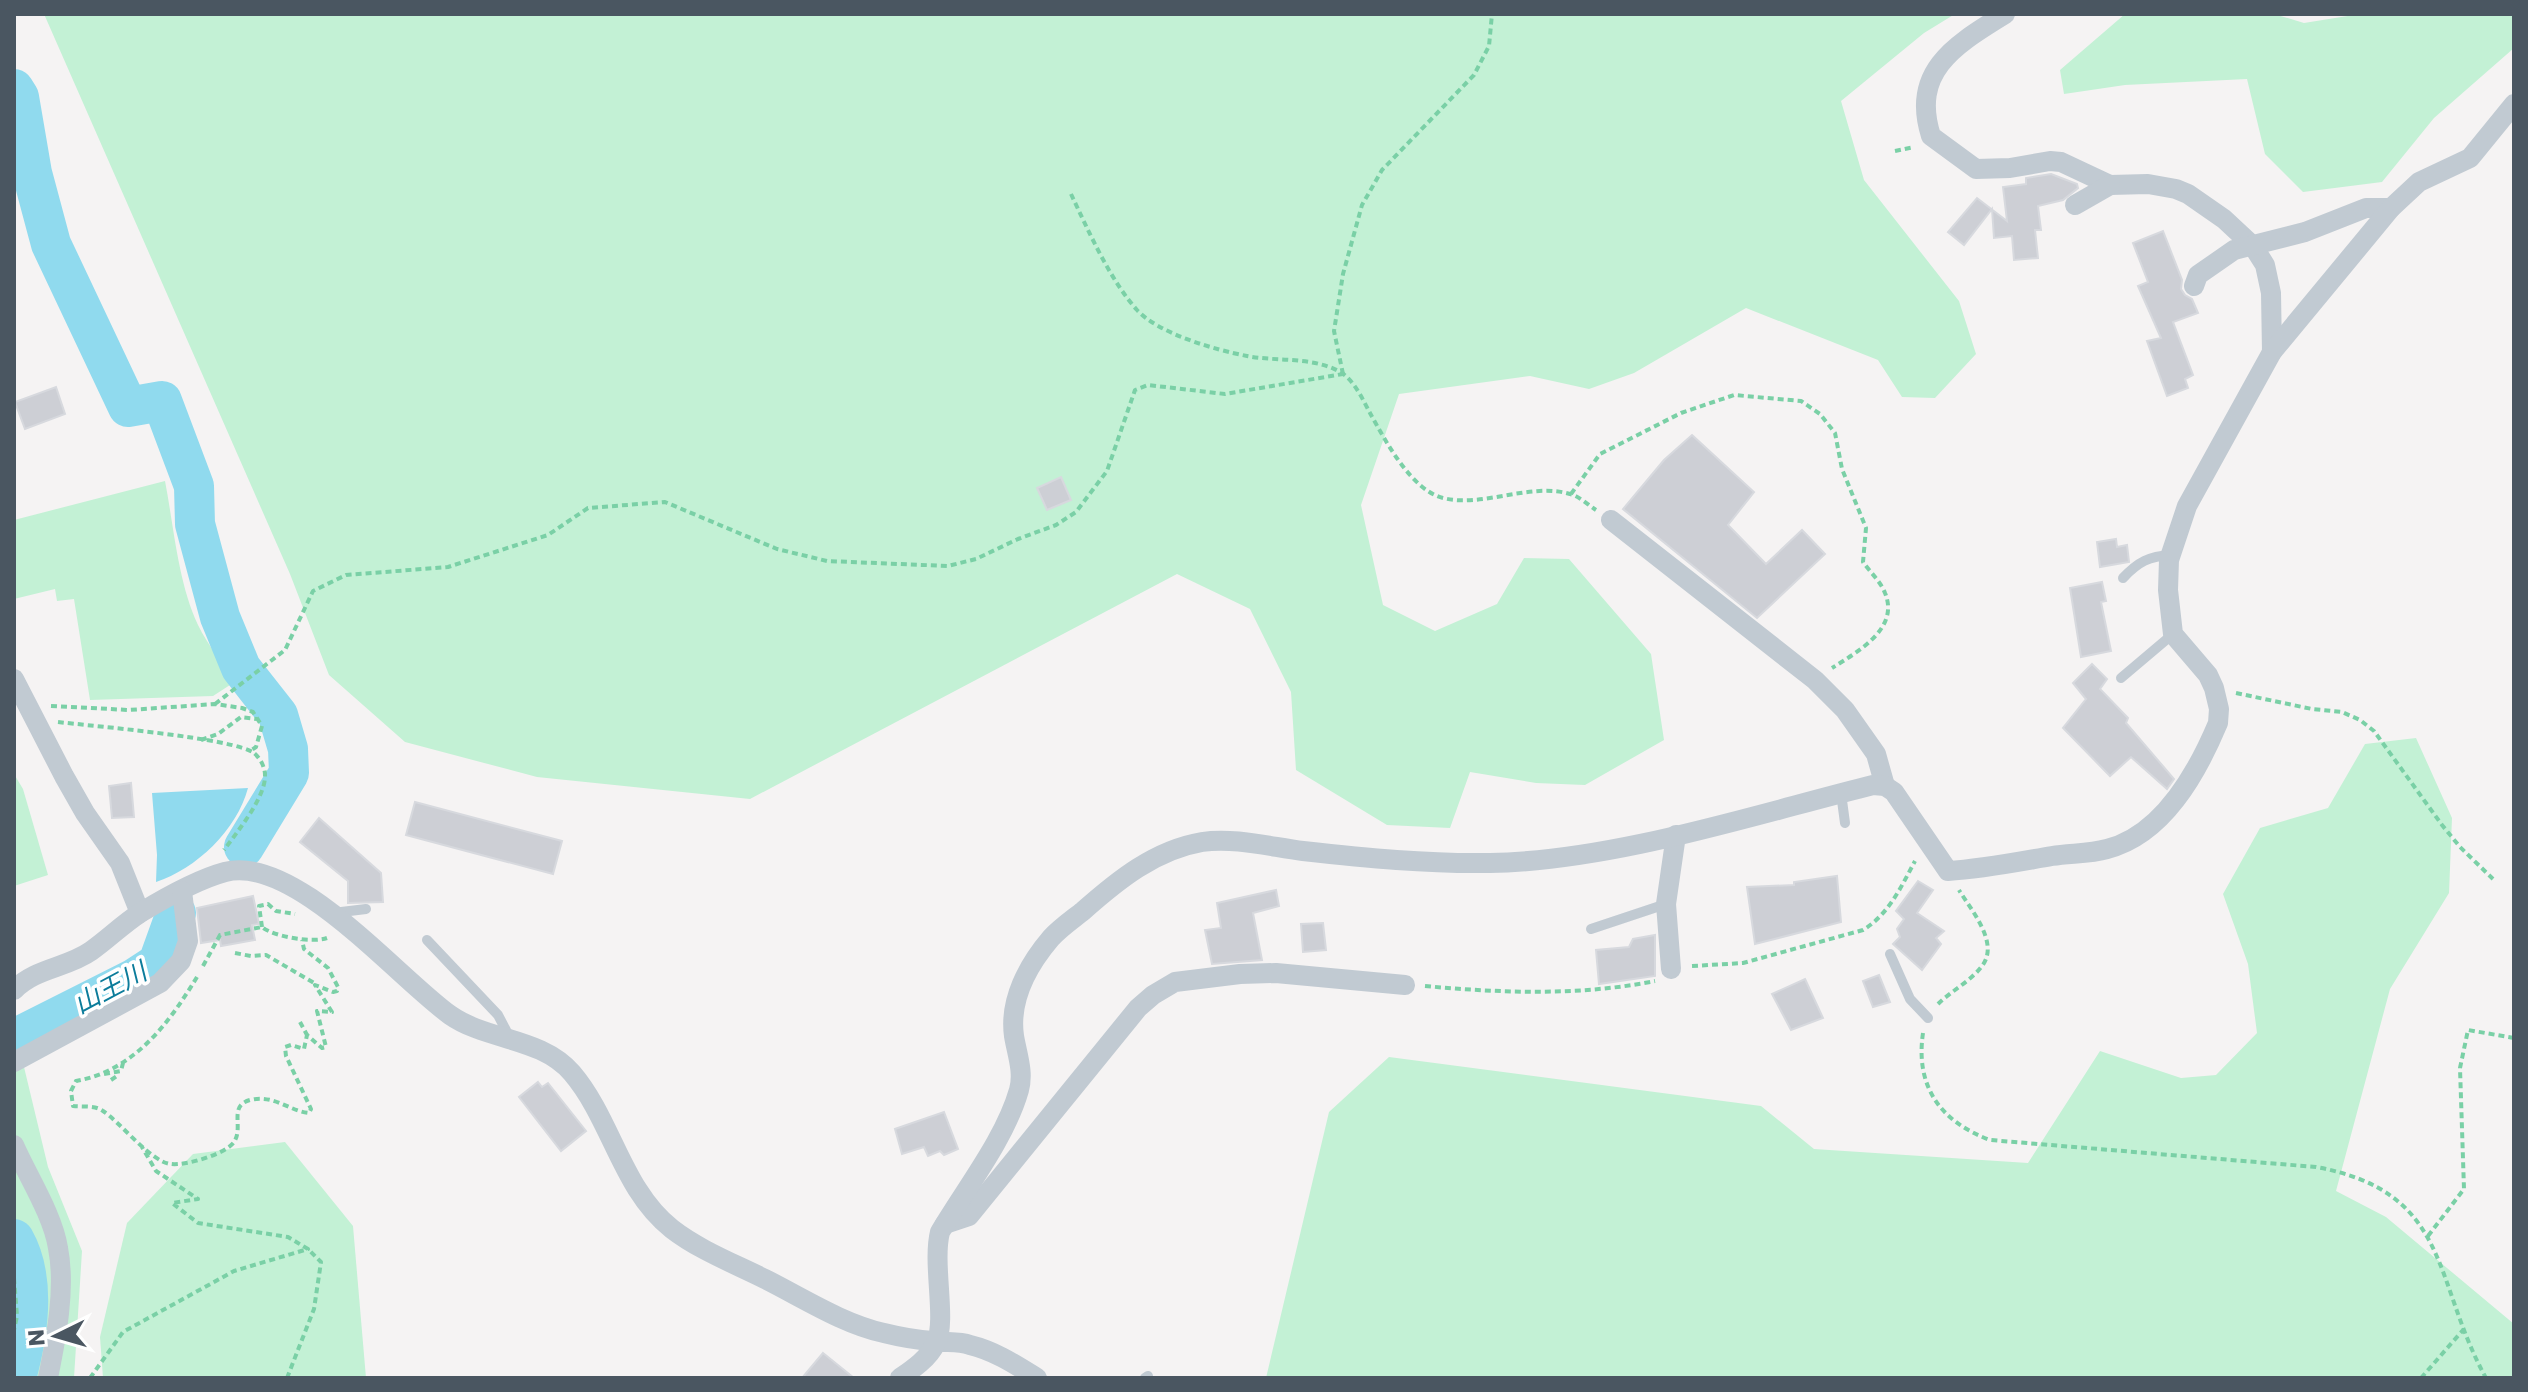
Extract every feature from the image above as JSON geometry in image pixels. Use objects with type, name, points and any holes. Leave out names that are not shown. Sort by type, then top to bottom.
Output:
[{"type":"street","points":[[2005,14],[1943,57],[1925,100],[1931,136],[1976,169],[2010,168],[2050,161],[2082,171],[2110,185],[2148,184],[2188,194],[2224,219],[2253,246],[2265,265],[2269,278],[2272,352]]},
{"type":"street","points":[[900,1378],[927,1356],[937,1342],[940,1323],[936,1246],[945,1224],[1007,1120],[1020,1088],[1021,1073],[1013,1017],[1016,997],[1029,969],[1052,937],[1110,888],[1155,856],[1185,846],[1217,841],[1390,860],[1521,862],[1588,854],[1676,835],[1873,785],[1885,786],[1894,792],[1948,871],[1976,870],[2066,854],[2090,853],[2121,845],[2146,830],[2166,814],[2218,723],[2219,709],[2208,675],[2173,634],[2168,590],[2171,555],[2187,506],[2272,352],[2391,208],[2419,182],[2470,158],[2514,104]]},
{"type":"street","points":[[2075,205],[2110,185]]},
{"type":"street","points":[[2194,286],[2198,275],[2234,250],[2305,232],[2366,208],[2391,208]]},
{"type":"street","points":[[1611,520],[1815,680],[1845,710],[1876,754],[1885,786]]},
{"type":"street","points":[[14,679],[85,813],[120,863],[140,913]]},
{"type":"street","points":[[1671,969],[1666,904],[1676,835]]},
{"type":"street","points":[[15,987],[38,973],[92,950],[140,913],[225,872],[254,873],[280,881],[333,913],[357,937],[460,1022],[475,1030],[510,1038],[537,1049],[569,1070],[587,1092],[636,1186],[648,1204],[674,1230],[864,1328],[937,1342],[955,1341],[973,1345],[1000,1356],[1037,1378]]},
{"type":"street","points":[[14,1062],[160,983],[181,961],[188,941],[182,891]]},
{"type":"street","points":[[945,1224],[969,1216],[1138,1008],[1165,987],[1175,982],[1214,977],[1276,973],[1405,985]]},
{"type":"street","points":[[14,1145],[58,1247],[60,1294],[48,1378]]},
{"type":"lane","points":[[2123,578],[2140,561],[2171,555]]},
{"type":"lane","points":[[2121,678],[2173,634]]},
{"type":"lane","points":[[1841,793],[1845,823]]},
{"type":"lane","points":[[1591,929],[1666,904]]},
{"type":"lane","points":[[333,913],[366,909]]},
{"type":"lane","points":[[427,940],[498,1015],[510,1038]]},
{"type":"lane","points":[[1890,954],[1910,999],[1928,1018]]},
{"type":"path","points":[[1343,374],[1334,331],[1343,274],[1362,205],[1382,170],[1474,75],[1489,46],[1492,14]]},
{"type":"path","points":[[1071,194],[1098,252],[1138,311],[1181,338],[1248,356],[1314,362],[1343,374],[1357,389],[1389,449],[1426,491],[1457,500],[1538,492],[1571,494],[1611,520]]},
{"type":"path","points":[[215,704],[285,650],[313,591],[346,575],[448,567],[548,535],[588,508],[665,502],[777,549],[827,561],[948,566],[976,559],[1056,525],[1076,512],[1107,471],[1135,390],[1148,385],[1225,394],[1343,374]]},
{"type":"path","points":[[1571,494],[1600,454],[1710,401],[1734,395],[1801,401],[1820,414],[1835,433],[1842,469],[1863,515],[1866,528],[1863,562],[1884,589],[1889,605],[1886,623],[1876,636],[1815,680]]},
{"type":"path","points":[[2214,688],[2312,709],[2342,712],[2360,720],[2374,731],[2460,847],[2493,879]]},
{"type":"path","points":[[32,712],[215,704],[242,708],[253,712],[259,719],[262,734],[256,747],[250,751]]},
{"type":"path","points":[[32,712],[201,740],[256,754],[265,772],[264,787],[222,853],[225,872]]},
{"type":"path","points":[[201,740],[218,734],[241,717],[259,719]]},
{"type":"path","points":[[1948,871],[1985,934],[1987,955],[1983,966],[1939,1003],[1928,1018],[1922,1036],[1922,1054],[1931,1094],[1947,1118],[1967,1131],[1990,1140],[2316,1167],[2345,1172],[2369,1182],[2410,1212],[2428,1237],[2475,1359],[2486,1378]]},
{"type":"path","points":[[268,904],[258,907],[262,927],[267,932],[318,941],[334,936],[357,937]]},
{"type":"path","points":[[262,927],[220,935],[174,1014],[140,1051],[113,1071],[74,1083],[71,1091],[73,1106],[103,1110],[168,1165],[188,1163],[228,1148],[234,1142],[238,1132],[237,1112],[239,1106],[248,1100],[277,1100],[309,1113],[311,1109],[286,1056],[285,1047],[291,1045],[304,1049],[307,1035]]},
{"type":"path","points":[[235,953],[266,955],[316,984],[337,991],[328,968],[304,949],[302,940]]},
{"type":"path","points":[[300,1022],[307,1035],[322,1048],[326,1047],[317,1011],[332,1012],[316,984]]},
{"type":"path","points":[[2428,1237],[2464,1189],[2460,1068],[2468,1030],[2514,1038]]},
{"type":"path","points":[[102,1073],[121,1071],[123,1063]]},
{"type":"path","points":[[111,1080],[117,1076],[116,1073]]},
{"type":"path","points":[[141,1145],[156,1171],[198,1199],[172,1203],[198,1223],[288,1237],[308,1249],[321,1262],[314,1309],[287,1378]]},
{"type":"path","points":[[90,1378],[123,1332],[234,1271],[308,1249]]},
{"type":"path","points":[[14,1278],[17,1316],[14,1330]]},
{"type":"path","points":[[2421,1378],[2464,1329]]},
{"type":"green space","points":[[44,14],[1955,14],[1924,33],[1841,101],[1864,180],[1959,301],[1976,354],[1935,398],[1902,397],[1878,360],[1746,308],[1634,373],[1589,389],[1530,376],[1399,394],[1361,505],[1383,605],[1435,631],[1497,604],[1524,558],[1569,559],[1651,654],[1664,740],[1585,785],[1536,783],[1470,772],[1450,828],[1387,825],[1296,770],[1291,692],[1250,609],[1177,574],[750,799],[537,777],[405,742],[329,675],[290,574]]},
{"type":"green space","points":[[2125,14],[2274,14],[2304,23],[2360,14],[2514,14],[2514,48],[2434,118],[2382,182],[2303,192],[2265,154],[2247,79],[2125,85],[2064,94],[2060,70]]},
{"type":"green space","points":[[165,481],[181,573],[191,608],[230,685],[213,696],[90,700],[74,599],[57,601],[55,589],[14,599],[14,520]]},
{"type":"green space","points":[[2416,738],[2452,818],[2449,893],[2390,989],[2336,1191],[2386,1217],[2514,1324],[2514,1378],[1266,1378],[1329,1112],[1389,1057],[1761,1106],[1814,1149],[2028,1163],[2100,1051],[2181,1078],[2216,1075],[2257,1033],[2248,964],[2223,894],[2260,828],[2328,808],[2365,744]]},
{"type":"green space","points":[[14,774],[23,789],[48,875],[14,886]]},
{"type":"green space","points":[[14,1067],[24,1067],[48,1167],[82,1251],[74,1378],[14,1378]]},
{"type":"green space","points":[[285,1142],[353,1226],[366,1378],[103,1378],[100,1337],[127,1223],[193,1154]]},
{"type":"water","points":[[248,788],[235,819],[213,846],[186,868],[156,882],[152,793]]},
{"type":"building","points":[[2051,174],[2077,184],[2078,188],[2063,200],[2038,206],[2041,230],[2035,230],[2038,258],[2014,260],[2012,236],[1994,238],[1992,210],[2007,221],[2003,187],[2026,184],[2026,178]]},
{"type":"building","points":[[1977,198],[1992,209],[1964,245],[1948,232]]},
{"type":"building","points":[[2163,231],[2182,280],[2181,289],[2192,299],[2198,313],[2173,322],[2193,375],[2185,379],[2188,388],[2167,396],[2147,341],[2161,338],[2138,286],[2148,282],[2133,243]]},
{"type":"building","points":[[56,387],[65,414],[25,429],[15,402]]},
{"type":"building","points":[[1692,435],[1754,492],[1728,525],[1766,564],[1802,530],[1825,554],[1757,618],[1623,509],[1664,460]]},
{"type":"building","points":[[1061,477],[1071,500],[1047,510],[1037,488]]},
{"type":"building","points":[[2116,539],[2117,547],[2127,545],[2129,562],[2100,567],[2097,542]]},
{"type":"building","points":[[2102,582],[2106,601],[2101,602],[2111,651],[2081,657],[2070,588]]},
{"type":"building","points":[[2092,664],[2107,679],[2100,689],[2128,718],[2126,723],[2174,779],[2167,789],[2131,757],[2110,776],[2063,728],[2086,699],[2073,683]]},
{"type":"building","points":[[131,783],[134,817],[112,818],[109,786]]},
{"type":"building","points":[[415,802],[562,841],[553,874],[406,835]]},
{"type":"building","points":[[319,818],[381,873],[383,902],[348,903],[348,881],[300,842]]},
{"type":"building","points":[[1837,876],[1841,922],[1755,944],[1747,887],[1794,885],[1794,882]]},
{"type":"building","points":[[1918,881],[1933,890],[1917,913],[1944,931],[1936,938],[1941,944],[1922,970],[1893,944],[1900,937],[1897,929],[1904,919],[1896,911]]},
{"type":"building","points":[[1276,890],[1279,906],[1253,913],[1262,960],[1212,964],[1205,930],[1221,928],[1217,903]]},
{"type":"building","points":[[253,896],[259,924],[252,925],[255,940],[221,946],[220,940],[201,943],[197,908]]},
{"type":"building","points":[[1323,923],[1326,950],[1303,952],[1301,924]]},
{"type":"building","points":[[1655,935],[1655,976],[1599,984],[1596,950],[1629,947],[1633,939]]},
{"type":"building","points":[[1879,975],[1890,1002],[1873,1007],[1863,981]]},
{"type":"building","points":[[1805,979],[1823,1018],[1791,1030],[1772,994]]},
{"type":"building","points":[[538,1082],[542,1087],[548,1083],[586,1131],[561,1151],[519,1097]]},
{"type":"building","points":[[944,1112],[958,1149],[944,1155],[940,1151],[928,1156],[924,1147],[902,1154],[895,1129]]},
{"type":"building","points":[[823,1353],[854,1378],[802,1378]]},
{"type":"waterway","points":[[14,89],[19,97],[32,173],[51,244],[128,407],[162,401],[194,486],[195,524],[220,617],[241,668],[278,715],[288,749],[289,773],[244,847]]},
{"type":"waterway","name":"山王川","points":[[16,1038],[135,978],[158,963],[176,913]]},
{"type":"waterway","name":"山王川","points":[[14,1239],[26,1272],[28,1289],[27,1326],[16,1378]]}]
